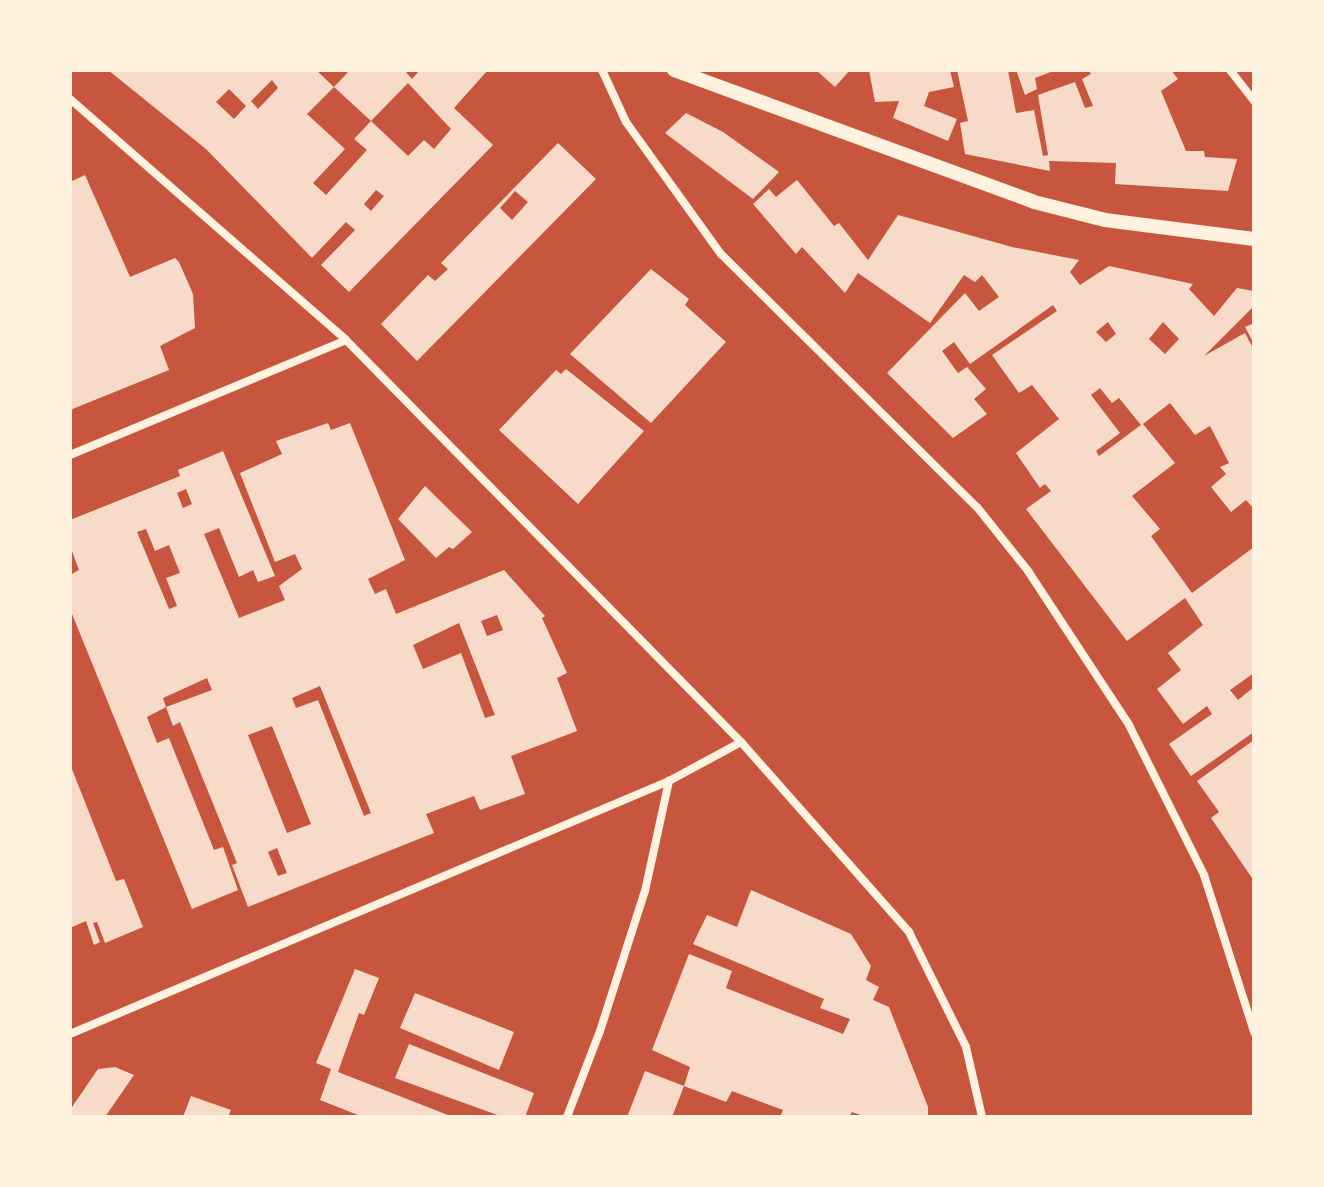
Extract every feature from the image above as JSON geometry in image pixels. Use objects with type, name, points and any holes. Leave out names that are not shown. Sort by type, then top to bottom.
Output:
[{"type":"street","points":[[602,70],[626,122],[721,254],[977,507],[1028,571],[1129,725],[1204,875],[1254,1032]]},
{"type":"street","points":[[674,70],[1034,202],[1105,220],[1254,239]]},
{"type":"street","points":[[1230,70],[1254,101]]},
{"type":"street","points":[[70,99],[346,340],[741,742],[909,932],[941,989],[966,1047],[982,1117]]},
{"type":"street","points":[[70,455],[346,340]]},
{"type":"street","points":[[70,1034],[669,781],[741,742]]},
{"type":"street","points":[[567,1117],[600,1031],[645,891],[669,781]]},
{"type":"building","points":[[108,70],[316,70],[334,87],[350,70],[404,70],[412,79],[420,70],[488,70],[454,108],[493,145],[349,292],[321,265],[355,230],[346,222],[312,258],[206,149]],"holes":[[[272,80],[278,88],[258,109],[251,101]],[[408,83],[451,129],[434,149],[424,140],[408,156],[371,121]],[[334,87],[371,121],[354,139],[367,150],[326,195],[313,183],[345,149],[307,114]],[[229,89],[246,106],[234,119],[216,102]],[[376,190],[384,196],[371,211],[364,204]]]},
{"type":"building","points":[[816,70],[850,70],[835,87]]},
{"type":"building","points":[[869,70],[950,70],[954,87],[929,92],[924,106],[957,119],[948,141],[893,118],[899,101],[875,102]]},
{"type":"building","points":[[957,70],[1008,70],[1016,113],[1034,110],[1043,156],[1048,155],[1038,95],[1075,82],[1085,108],[1093,106],[1082,79],[1091,74],[1088,70],[1171,70],[1178,79],[1161,91],[1186,151],[1204,151],[1205,157],[1237,159],[1228,191],[1115,184],[1116,163],[1049,161],[1050,171],[965,154],[960,123],[968,121]]},
{"type":"building","points":[[1016,70],[1056,70],[1035,78],[1037,89],[1025,95]]},
{"type":"building","points":[[686,113],[723,132],[779,172],[753,199],[665,133]]},
{"type":"building","points":[[558,143],[596,179],[417,361],[381,324],[428,275],[435,281],[448,269],[441,263]],"holes":[[[515,191],[528,202],[512,220],[500,208]]]},
{"type":"building","points":[[85,175],[130,277],[175,258],[179,262],[193,294],[195,328],[160,346],[169,370],[70,410],[70,182]]},
{"type":"building","points":[[797,180],[834,226],[839,223],[868,260],[898,215],[1012,247],[1079,260],[1070,272],[1080,285],[1109,266],[1193,284],[1189,289],[1214,316],[1237,288],[1254,291],[1254,306],[1204,356],[1245,333],[1254,350],[1254,509],[1246,500],[1231,512],[1211,487],[1226,474],[1220,467],[1229,463],[1210,426],[1195,435],[1170,403],[1143,424],[1175,463],[1132,496],[1160,529],[1151,536],[1192,593],[1254,547],[1254,673],[1230,690],[1238,700],[1254,687],[1254,732],[1191,776],[1169,744],[1212,714],[1207,706],[1183,724],[1157,689],[1181,670],[1168,653],[1203,625],[1185,598],[1127,641],[1026,509],[1051,491],[1045,484],[1040,488],[1016,453],[1059,419],[1032,385],[1019,393],[992,355],[1057,311],[1053,305],[970,364],[954,342],[942,351],[958,373],[967,367],[986,389],[974,399],[987,414],[953,438],[887,373],[965,293],[979,311],[999,297],[982,275],[975,282],[964,275],[930,323],[858,273],[845,293],[802,247],[796,254],[753,204],[769,189],[776,197]],"holes":[[[1108,322],[1116,334],[1106,342],[1096,332]],[[1163,322],[1179,339],[1165,354],[1149,339]],[[1100,388],[1112,403],[1119,398],[1141,425],[1099,456],[1096,451],[1120,433],[1091,395]]]},
{"type":"building","points":[[651,269],[689,299],[685,305],[726,342],[651,423],[570,354]]},
{"type":"building","points":[[1254,323],[1254,344],[1245,327]]},
{"type":"building","points":[[566,369],[644,431],[578,504],[499,430],[556,370],[561,374]]},
{"type":"building","points":[[328,423],[331,430],[350,423],[405,560],[368,579],[375,594],[386,589],[396,614],[504,570],[545,616],[542,618],[567,673],[557,678],[577,731],[511,756],[525,794],[480,810],[474,796],[426,814],[434,833],[248,907],[232,865],[237,863],[180,722],[173,726],[166,707],[147,717],[157,743],[169,738],[214,850],[223,847],[238,890],[192,909],[70,609],[70,575],[79,570],[70,546],[70,520],[180,476],[178,470],[223,451],[275,576],[258,582],[253,570],[239,577],[219,528],[204,534],[239,618],[285,600],[279,586],[302,569],[295,554],[275,562],[240,473],[282,454],[276,441]],"holes":[[[186,489],[192,504],[183,508],[177,493]],[[146,529],[155,551],[169,545],[180,573],[166,578],[177,606],[169,609],[137,532]],[[497,615],[503,630],[487,636],[481,621]],[[459,623],[495,715],[485,718],[461,653],[423,669],[413,645]],[[207,678],[212,690],[166,707],[163,698]],[[320,686],[371,813],[364,816],[318,700],[296,708],[292,698]],[[272,726],[311,824],[287,833],[248,735]],[[277,848],[287,873],[278,876],[268,852]]]},
{"type":"building","points":[[425,486],[472,532],[453,549],[449,547],[436,558],[398,519]]},
{"type":"building","points":[[1254,740],[1254,881],[1211,818],[1219,812],[1197,781]]},
{"type":"building","points":[[70,764],[116,881],[124,879],[143,927],[105,943],[97,922],[93,923],[100,942],[94,945],[86,921],[70,928]]},
{"type":"building","points":[[751,890],[851,934],[871,966],[866,980],[879,987],[873,1000],[889,1007],[928,1107],[928,1117],[866,1117],[852,1112],[849,1117],[780,1117],[783,1110],[732,1091],[726,1102],[684,1086],[690,1067],[652,1050],[689,954],[732,971],[726,988],[843,1034],[850,1019],[820,1008],[824,999],[693,944],[707,915],[737,927]]},
{"type":"building","points":[[355,969],[379,978],[364,1015],[359,1013],[338,1072],[453,1117],[363,1117],[320,1100],[331,1069],[316,1063]]},
{"type":"building","points":[[415,993],[514,1032],[499,1070],[400,1028]]},
{"type":"building","points":[[409,1044],[534,1093],[525,1117],[503,1117],[395,1078]]},
{"type":"building","points":[[115,1067],[134,1075],[105,1117],[70,1117],[70,1110],[98,1069]]},
{"type":"building","points":[[645,1071],[684,1086],[672,1117],[627,1117]]},
{"type":"building","points":[[191,1096],[231,1110],[228,1117],[183,1117]]}]
